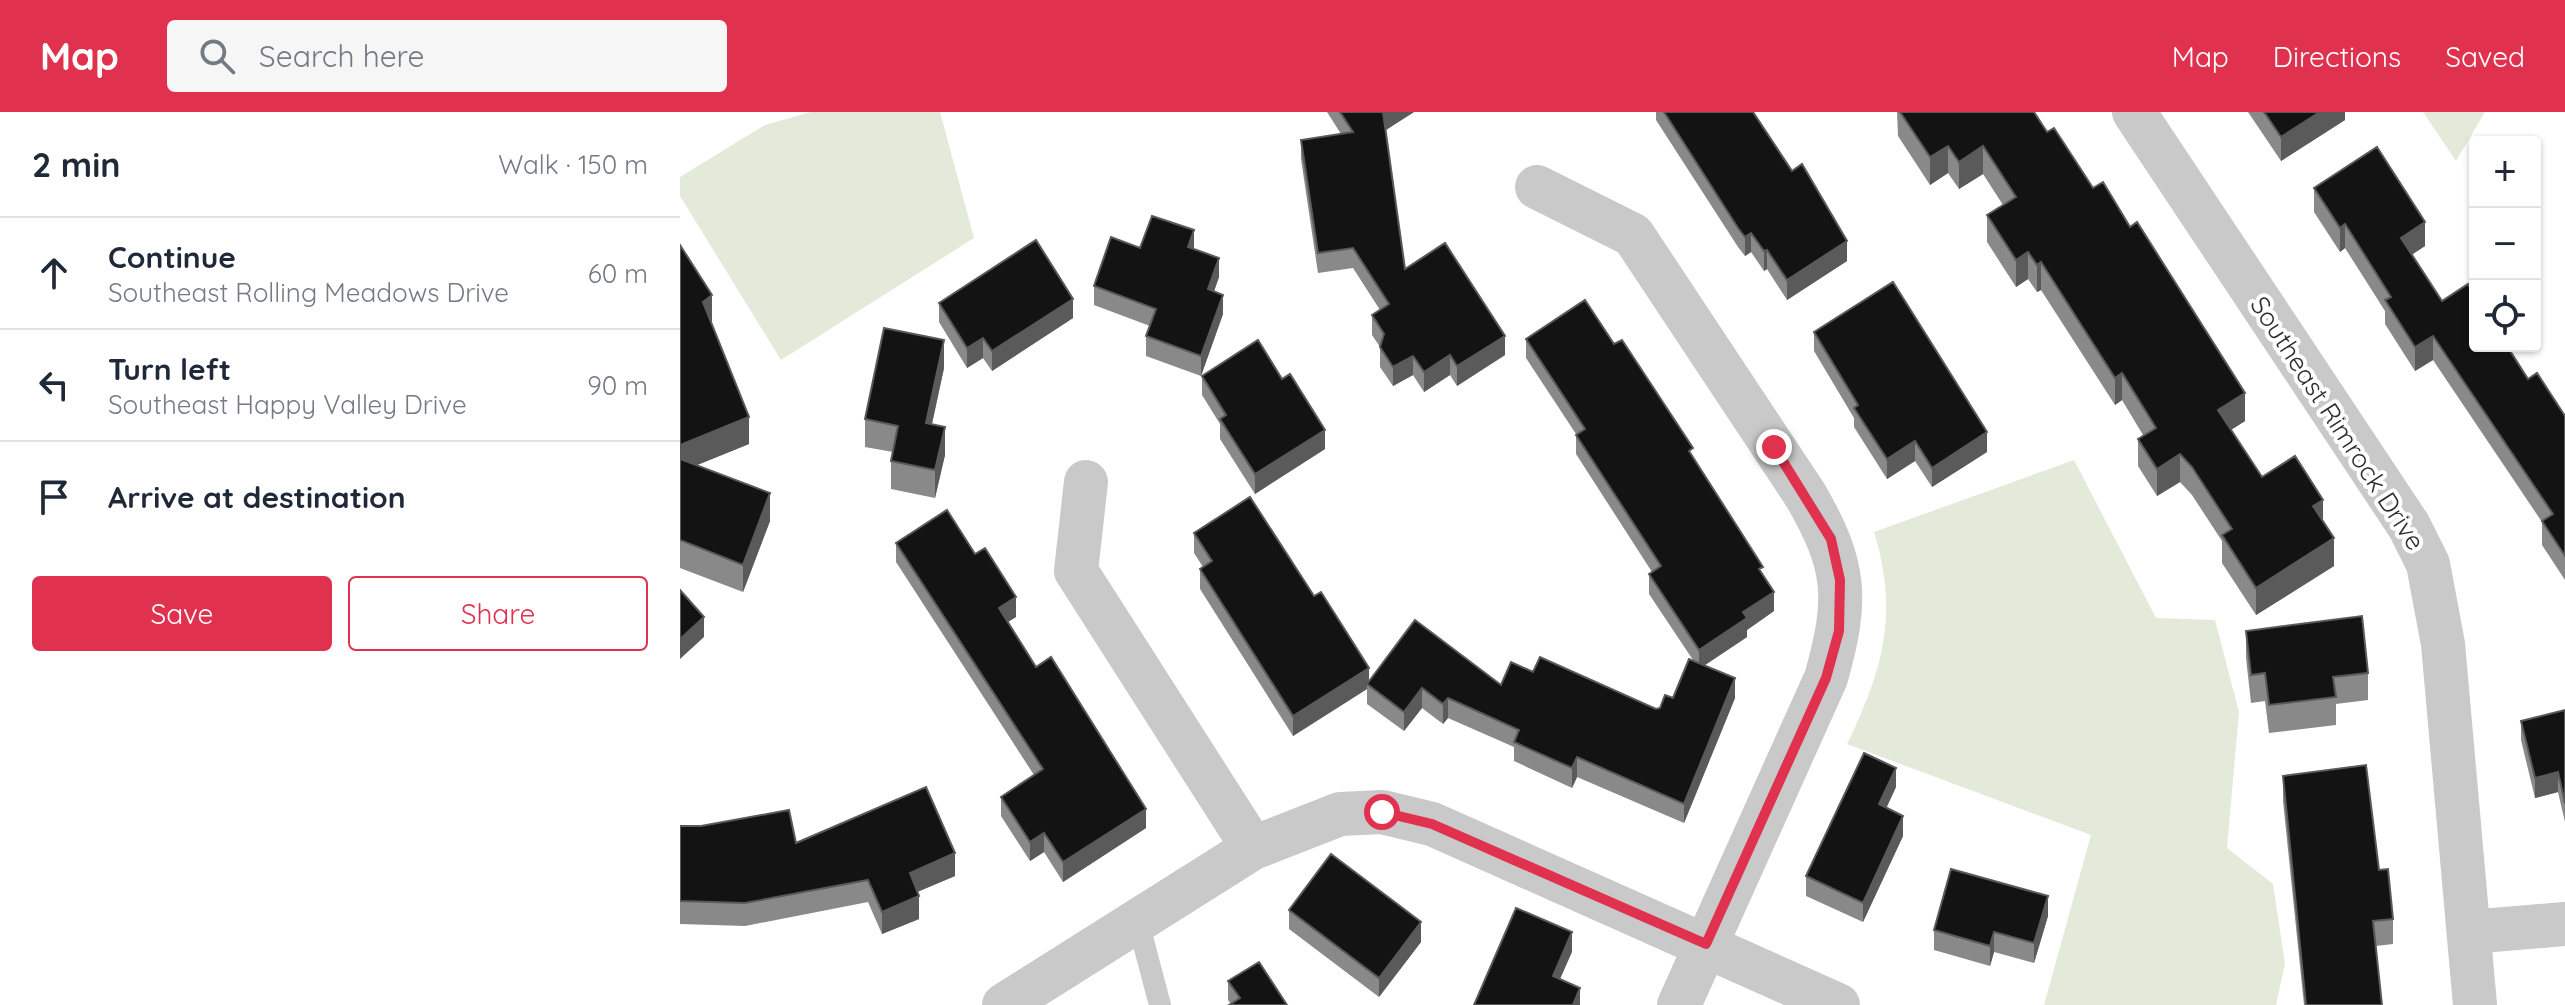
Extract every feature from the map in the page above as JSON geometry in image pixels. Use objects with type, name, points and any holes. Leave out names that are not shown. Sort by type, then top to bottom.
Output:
[{"type":"street","name":"Southeast Rimrock Drive","points":[[2134,112],[2409,526],[2428,564],[2443,644],[2475,1005]]},
{"type":"street","points":[[1537,187],[1633,235],[1806,496],[1831,539],[1840,580],[1839,631],[1826,678],[1679,1005]]},
{"type":"street","points":[[1086,482],[1076,571],[1253,848]]},
{"type":"street","points":[[1004,1005],[1253,848],[1340,814],[1382,812],[1432,824],[1838,1005]]},
{"type":"street","points":[[2469,932],[2565,924]]},
{"type":"lane","points":[[1138,922],[1160,1005]]},
{"type":"green space","points":[[811,112],[940,112],[974,238],[781,360],[680,196],[680,177],[765,125]]},
{"type":"green space","points":[[2423,112],[2485,112],[2456,161]]},
{"type":"green space","points":[[2074,460],[2156,618],[2215,620],[2239,712],[2227,848],[2273,884],[2285,964],[2276,1005],[2044,1005],[2091,835],[1847,744],[1870,691],[1883,641],[1885,589],[1874,532]]},
{"type":"building","points":[[1340,112],[1383,112],[1405,269],[1445,243],[1505,336],[1457,366],[1450,355],[1424,372],[1413,356],[1393,367],[1380,347],[1384,334],[1372,315],[1389,304],[1353,248],[1318,253],[1301,140],[1353,132]]},
{"type":"building","points":[[1664,112],[1753,112],[1792,171],[1802,164],[1847,241],[1787,280],[1751,233],[1745,237],[1738,228]]},
{"type":"building","points":[[1900,112],[2034,112],[2047,132],[2054,128],[2093,188],[2103,182],[2130,227],[2137,222],[2245,393],[2218,410],[2262,477],[2295,456],[2323,500],[2313,506],[2334,538],[2256,588],[2222,535],[2232,529],[2192,467],[2180,454],[2157,469],[2138,439],[2156,428],[2122,373],[2115,378],[2041,262],[2037,265],[2028,252],[2016,260],[1987,215],[2016,197],[1983,146],[1959,162],[1948,146],[1930,157]]},
{"type":"building","points":[[2264,112],[2320,112],[2281,137]]},
{"type":"building","points":[[2377,147],[2425,222],[2401,238],[2442,301],[2469,286],[2469,352],[2511,352],[2528,379],[2537,373],[2565,416],[2565,556],[2542,521],[2553,514],[2433,336],[2415,347],[2385,300],[2391,297],[2345,224],[2340,228],[2314,188]]},
{"type":"building","points":[[1152,216],[1194,230],[1188,247],[1219,258],[1208,289],[1223,295],[1201,356],[1146,336],[1156,309],[1094,286],[1111,237],[1140,248]]},
{"type":"building","points":[[1036,240],[1073,299],[992,351],[983,338],[967,348],[939,303]]},
{"type":"building","points":[[680,245],[712,295],[703,302],[749,417],[680,445]]},
{"type":"building","points":[[1893,282],[1987,432],[1932,468],[1915,441],[1887,459],[1854,408],[1858,405],[1814,332]]},
{"type":"building","points":[[1585,300],[1614,344],[1622,340],[1693,448],[1689,451],[1763,567],[1759,569],[1774,592],[1743,612],[1747,618],[1699,650],[1649,574],[1661,566],[1576,435],[1585,429],[1526,339]]},
{"type":"building","points":[[884,328],[944,340],[926,423],[945,427],[935,470],[891,461],[898,426],[865,419]]},
{"type":"building","points":[[1258,340],[1282,379],[1290,374],[1325,430],[1255,474],[1220,419],[1226,415],[1202,376]]},
{"type":"building","points":[[680,459],[770,493],[743,565],[680,540]]},
{"type":"building","points":[[1250,497],[1314,596],[1321,592],[1369,668],[1293,716],[1200,569],[1212,561],[1194,533]]},
{"type":"building","points":[[947,510],[975,554],[985,548],[1016,597],[999,608],[1036,667],[1051,657],[1146,809],[1063,862],[1044,833],[1030,842],[1001,797],[1043,769],[896,543]]},
{"type":"building","points":[[680,590],[704,617],[680,639]]},
{"type":"building","points":[[2362,616],[2368,673],[2333,677],[2336,697],[2269,705],[2265,673],[2251,675],[2246,631]]},
{"type":"building","points":[[1415,620],[1501,685],[1511,662],[1533,672],[1540,657],[1656,709],[1660,708],[1665,695],[1673,698],[1689,659],[1735,678],[1684,804],[1577,757],[1572,768],[1514,742],[1519,730],[1448,698],[1443,704],[1422,688],[1404,712],[1367,684]]},
{"type":"building","points":[[2565,710],[2565,803],[2558,772],[2535,778],[2521,721]]},
{"type":"building","points":[[1864,753],[1896,768],[1879,804],[1903,816],[1863,903],[1806,876]]},
{"type":"building","points":[[2366,765],[2379,870],[2388,869],[2393,919],[2373,921],[2382,1005],[2306,1005],[2283,776]]},
{"type":"building","points":[[926,787],[955,853],[910,873],[919,896],[882,912],[868,880],[745,903],[680,901],[680,826],[701,826],[789,810],[796,843]]},
{"type":"building","points":[[1331,854],[1421,922],[1379,978],[1289,910]]},
{"type":"building","points":[[1951,869],[2048,896],[2034,943],[1994,932],[1990,946],[1934,930]]},
{"type":"building","points":[[1516,908],[1572,932],[1553,976],[1580,988],[1573,1005],[1474,1005]]},
{"type":"building","points":[[1259,962],[1287,1005],[1229,1005],[1240,998],[1228,981]]},
{"type":"route","points":[[1382,812],[1432,824],[1706,944],[1826,678],[1839,631],[1840,580],[1831,539],[1774,447]]}]
